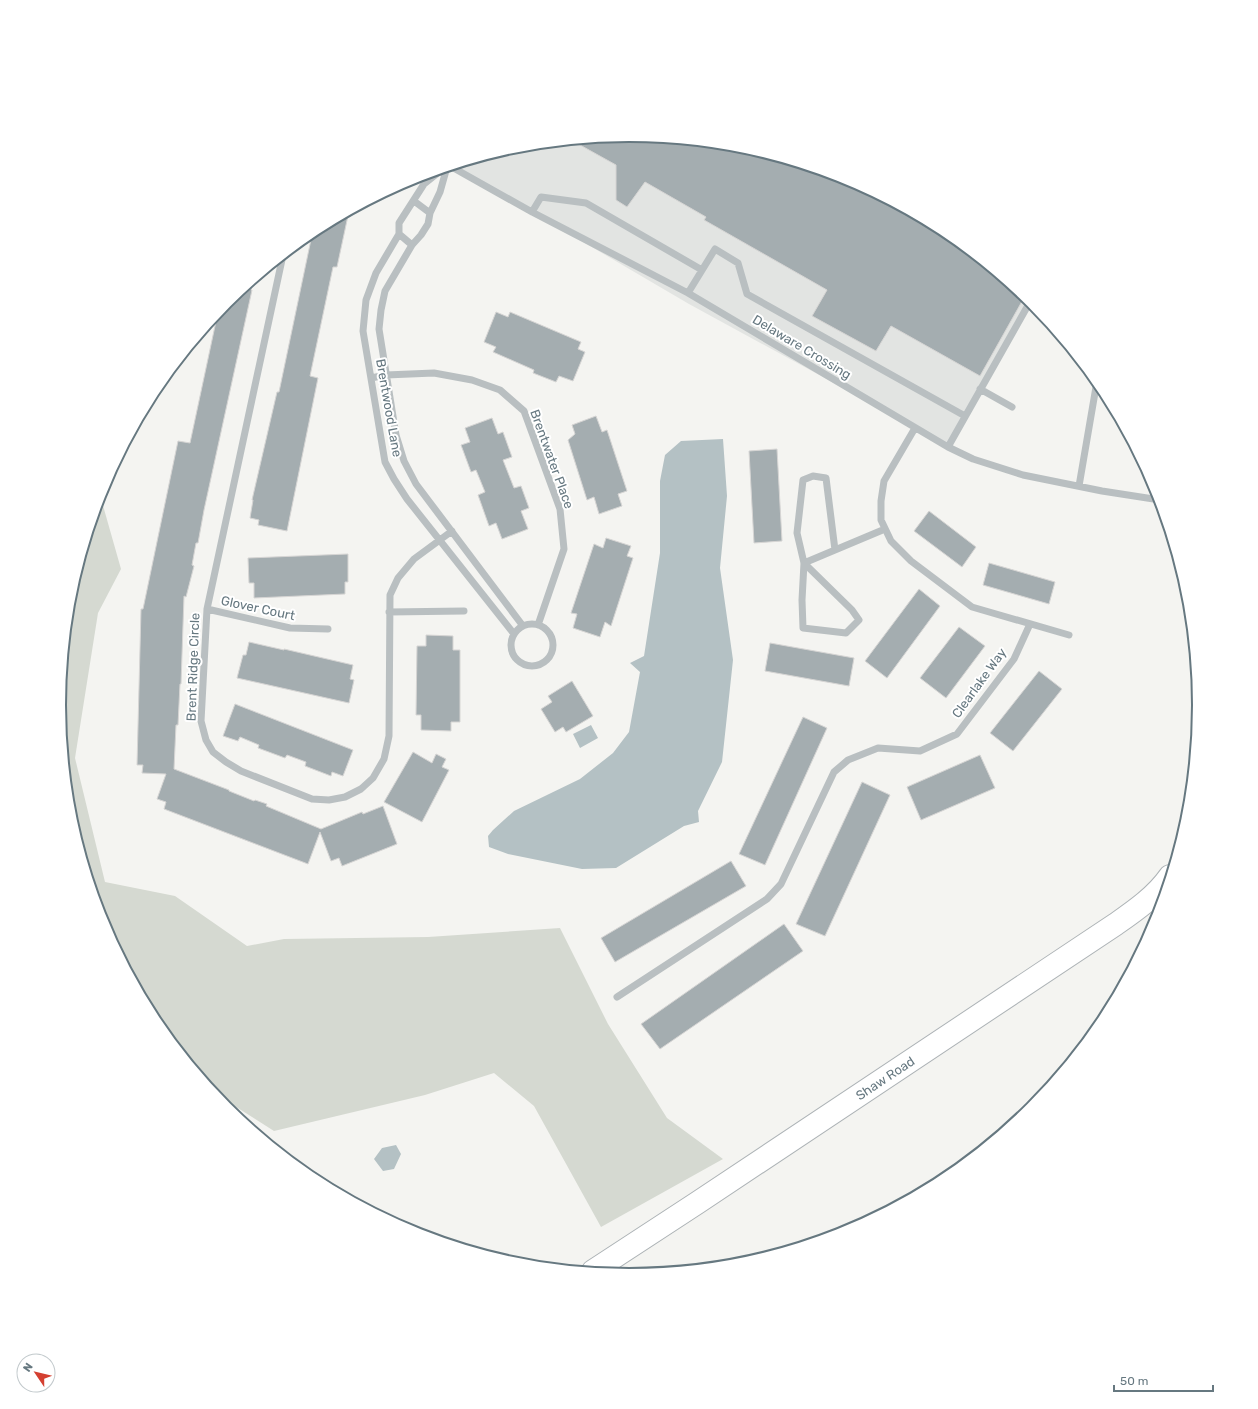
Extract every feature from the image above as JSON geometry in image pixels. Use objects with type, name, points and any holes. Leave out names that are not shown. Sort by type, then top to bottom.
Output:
[{"type":"main road","name":"Shaw Road","points":[[600,1266],[701,1201],[1116,924],[1143,904],[1161,886]]},
{"type":"street","name":"Delaware Crossing","points":[[455,169],[532,212],[688,293],[948,447],[987,464],[1023,475],[1153,499]]},
{"type":"street","name":"Brentwood Lane","points":[[446,172],[440,192],[430,213],[428,224],[412,245],[385,291],[380,310],[379,329],[396,435],[404,461],[416,484],[523,626]]},
{"type":"street","name":"Brentwood Lane","points":[[433,177],[424,184],[399,223],[398,234],[376,274],[366,300],[363,331],[385,462],[407,499],[514,634]]},
{"type":"street","points":[[532,212],[541,197],[586,203],[702,270]]},
{"type":"street","points":[[414,201],[430,213]]},
{"type":"street","points":[[398,234],[412,245]]},
{"type":"street","points":[[688,293],[715,249],[738,263],[747,294],[965,416]]},
{"type":"street","name":"Brent Ridge Circle","points":[[281,262],[206,609],[201,721],[206,740],[213,752],[241,771],[312,800],[329,800],[345,797],[361,789],[373,778],[384,759],[389,736],[390,596],[398,578],[414,559],[452,532]]},
{"type":"street","points":[[948,447],[980,389],[1029,308]]},
{"type":"street","name":"Brentwater Place","points":[[371,378],[386,375],[434,373],[472,380],[500,390],[524,411],[560,509],[564,550],[538,625]]},
{"type":"street","points":[[980,389],[1012,407]]},
{"type":"street","points":[[1080,486],[1096,390]]},
{"type":"street","points":[[915,428],[884,481],[881,501],[881,520],[891,541],[911,561],[972,607],[1069,635]]},
{"type":"street","points":[[804,563],[852,610],[859,620],[846,633],[803,628],[802,600],[804,563],[797,533],[803,480],[813,476],[826,478],[835,550]]},
{"type":"street","points":[[804,563],[885,529]]},
{"type":"street","name":"Glover Court","points":[[206,609],[290,628],[328,629]]},
{"type":"street","points":[[389,612],[464,611]]},
{"type":"street","points":[[530,624],[538,625],[549,633],[553,646],[551,653],[547,659],[536,666],[522,664],[514,655],[511,648],[511,641],[519,628],[530,624]]},
{"type":"street","name":"Clearlake Way","points":[[616,997],[767,899],[781,884],[834,772],[848,760],[878,748],[920,751],[957,734],[1014,659],[1030,624]]},
{"type":"shaded area","points":[[592,143],[666,143],[702,146],[739,152],[810,171],[844,184],[910,217],[942,236],[972,258],[1027,306],[948,447],[689,304],[455,169],[519,152],[556,146]]},
{"type":"shaded area","points":[[723,439],[727,496],[720,568],[733,660],[722,762],[698,811],[699,822],[684,826],[616,868],[582,869],[508,854],[489,847],[488,836],[514,811],[580,779],[613,753],[629,732],[640,672],[630,663],[644,656],[660,553],[660,481],[665,455],[681,441]]},
{"type":"shaded area","points":[[103,505],[121,569],[98,613],[75,758],[105,882],[175,896],[247,946],[284,939],[428,937],[560,928],[608,1024],[667,1118],[723,1159],[601,1227],[534,1106],[494,1073],[425,1095],[274,1131],[231,1103],[182,1047],[161,1017],[141,986],[124,954],[109,920],[85,850],[71,778],[67,741],[67,668],[77,595],[85,559]]},
{"type":"shaded area","points":[[591,725],[598,738],[580,748],[573,734]]},
{"type":"shaded area","points":[[396,1145],[401,1154],[394,1169],[383,1171],[374,1159],[382,1148]]},
{"type":"building","points":[[629,142],[702,146],[739,152],[810,171],[844,184],[878,200],[942,236],[972,258],[1022,301],[980,376],[891,326],[876,351],[812,316],[827,290],[704,220],[706,217],[645,182],[627,207],[616,200],[616,165],[578,144]]},
{"type":"building","points":[[348,217],[337,267],[333,267],[310,376],[318,378],[287,531],[258,525],[259,520],[250,518],[252,500],[277,392],[279,392],[311,240]]},
{"type":"building","points":[[252,287],[198,543],[196,543],[192,565],[194,566],[186,597],[184,596],[181,684],[178,725],[176,725],[174,769],[254,801],[267,804],[266,806],[321,829],[362,812],[363,814],[383,806],[397,844],[342,866],[339,858],[331,861],[320,832],[308,864],[164,809],[166,802],[157,799],[166,774],[142,773],[143,765],[137,765],[141,609],[143,609],[178,441],[190,443],[216,322]]},
{"type":"building","points":[[496,312],[508,317],[510,312],[581,342],[578,349],[585,352],[573,381],[559,376],[556,382],[533,373],[534,370],[493,352],[496,347],[484,342]]},
{"type":"building","points":[[596,416],[602,432],[607,430],[627,491],[618,494],[622,506],[599,514],[594,497],[587,500],[568,440],[575,434],[572,425]]},
{"type":"building","points":[[492,418],[498,434],[503,432],[512,457],[503,460],[514,488],[521,486],[529,508],[521,511],[528,529],[502,539],[496,523],[489,526],[478,495],[485,492],[476,470],[471,472],[461,445],[470,442],[465,428]]},
{"type":"building","points":[[777,449],[782,541],[754,543],[749,451]]},
{"type":"building","points":[[929,511],[976,547],[962,567],[914,531]]},
{"type":"building","points":[[606,538],[631,546],[627,556],[633,558],[611,626],[605,622],[600,637],[573,628],[577,614],[571,613],[594,544],[603,548]]},
{"type":"building","points":[[348,554],[348,582],[345,582],[345,594],[254,598],[254,583],[249,583],[248,558]]},
{"type":"building","points":[[989,563],[1055,582],[1049,604],[983,585]]},
{"type":"building","points":[[919,589],[940,606],[887,678],[865,661]]},
{"type":"building","points":[[959,627],[985,646],[946,698],[920,678]]},
{"type":"building","points":[[426,635],[453,636],[453,650],[460,650],[460,722],[451,722],[451,731],[421,730],[421,715],[416,715],[417,646],[426,646]]},
{"type":"building","points":[[249,642],[353,665],[350,679],[354,680],[349,703],[237,678],[243,655],[246,655]]},
{"type":"building","points":[[770,643],[854,658],[849,686],[765,671]]},
{"type":"building","points":[[1039,671],[1062,689],[1013,751],[990,733]]},
{"type":"building","points":[[572,681],[593,716],[566,732],[563,727],[555,732],[541,709],[552,702],[548,696]]},
{"type":"building","points":[[235,704],[353,750],[343,776],[332,772],[331,776],[305,766],[306,762],[287,755],[285,758],[258,748],[259,745],[240,737],[238,741],[223,736]]},
{"type":"building","points":[[803,717],[827,728],[765,865],[739,854]]},
{"type":"building","points":[[413,752],[432,763],[436,754],[446,759],[442,767],[449,770],[422,822],[384,802]]},
{"type":"building","points":[[980,755],[995,788],[921,820],[907,787]]},
{"type":"building","points":[[862,782],[890,795],[825,936],[796,924]]},
{"type":"building","points":[[731,861],[746,886],[615,962],[601,938]]},
{"type":"building","points":[[784,924],[803,951],[660,1049],[641,1024]]}]
